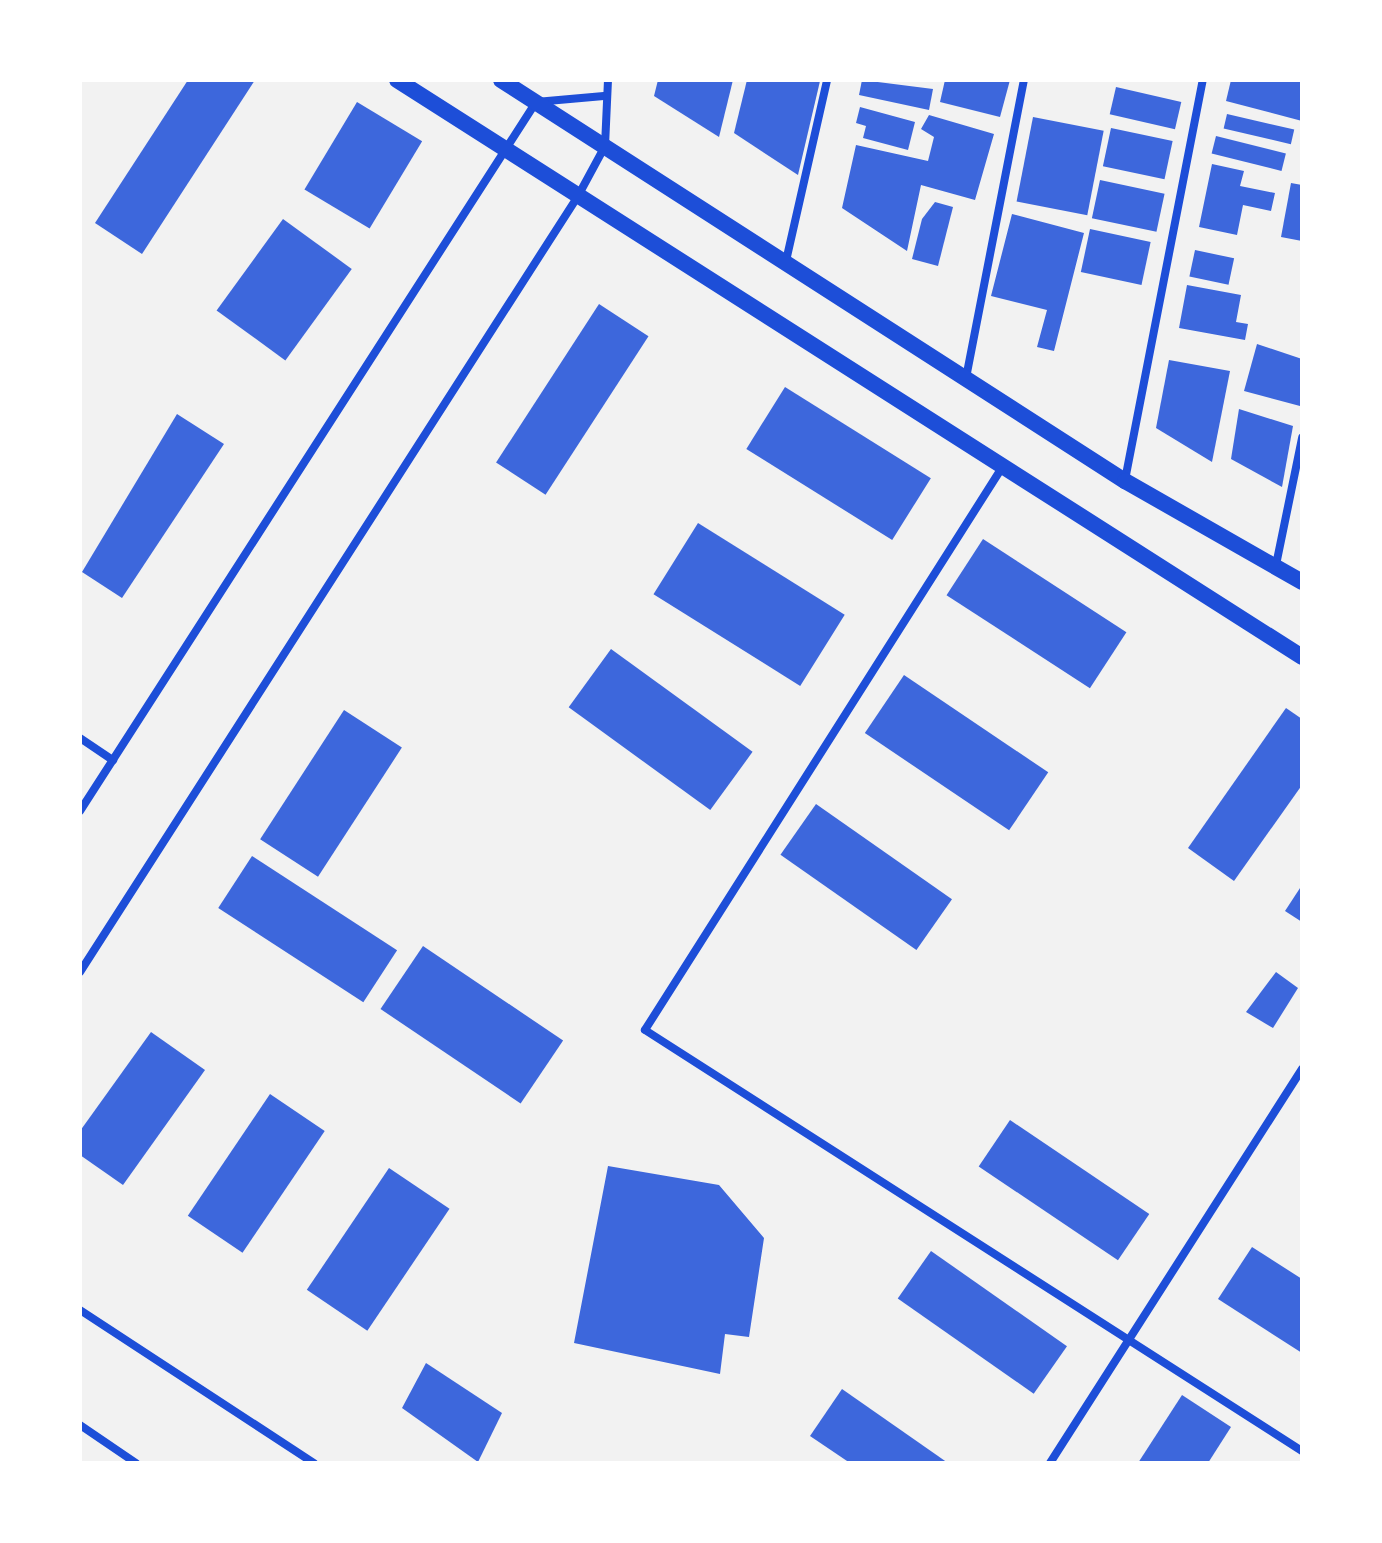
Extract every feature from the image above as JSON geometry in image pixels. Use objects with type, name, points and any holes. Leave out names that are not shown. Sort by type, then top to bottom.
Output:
[{"type":"main road","points":[[397,80],[1302,657]]},
{"type":"main road","points":[[501,80],[1125,481],[1302,582]]},
{"type":"street","points":[[80,972],[578,196],[605,146],[604,96],[608,80]]},
{"type":"street","points":[[786,261],[827,80]]},
{"type":"street","points":[[966,378],[1024,80]]},
{"type":"street","points":[[1125,481],[1203,80]]},
{"type":"street","points":[[80,811],[536,102],[604,96]]},
{"type":"street","points":[[1276,565],[1302,438]]},
{"type":"street","points":[[1003,466],[645,1030],[1302,1451]]},
{"type":"street","points":[[80,738],[113,760]]},
{"type":"street","points":[[1050,1463],[1302,1069]]},
{"type":"street","points":[[80,1310],[314,1463]]},
{"type":"street","points":[[80,1425],[136,1463]]},
{"type":"building","points":[[188,80],[255,80],[142,254],[95,223]]},
{"type":"building","points":[[658,80],[733,80],[719,137],[654,96]]},
{"type":"building","points":[[747,80],[820,81],[798,175],[734,133]]},
{"type":"building","points":[[862,80],[933,89],[929,110],[859,95]]},
{"type":"building","points":[[945,80],[1010,80],[1000,117],[940,102]]},
{"type":"building","points":[[1231,80],[1302,80],[1302,121],[1226,101]]},
{"type":"building","points":[[1116,87],[1181,102],[1175,129],[1110,114]]},
{"type":"building","points":[[357,102],[422,141],[370,229],[304,189]]},
{"type":"building","points":[[860,107],[915,122],[908,150],[863,138],[866,126],[856,123]]},
{"type":"building","points":[[1227,114],[1294,130],[1291,144],[1224,129]]},
{"type":"building","points":[[929,115],[994,134],[975,200],[921,185],[907,251],[842,208],[856,145],[928,161],[934,137],[921,129]]},
{"type":"building","points":[[1033,117],[1104,131],[1087,215],[1017,201]]},
{"type":"building","points":[[1111,128],[1173,141],[1165,179],[1103,166]]},
{"type":"building","points":[[1216,136],[1286,153],[1282,171],[1212,153]]},
{"type":"building","points":[[1212,164],[1244,171],[1240,186],[1275,193],[1271,211],[1243,205],[1237,235],[1199,227]]},
{"type":"building","points":[[1100,180],[1165,194],[1156,232],[1092,218]]},
{"type":"building","points":[[1291,183],[1302,185],[1302,241],[1281,237]]},
{"type":"building","points":[[935,202],[953,207],[938,266],[912,259],[922,219]]},
{"type":"building","points":[[1012,214],[1084,233],[1054,351],[1037,347],[1047,310],[991,296]]},
{"type":"building","points":[[283,219],[352,269],[285,360],[217,310]]},
{"type":"building","points":[[1090,229],[1151,242],[1141,285],[1081,272]]},
{"type":"building","points":[[1195,250],[1234,258],[1229,285],[1189,276]]},
{"type":"building","points":[[1187,285],[1241,295],[1236,322],[1248,324],[1245,340],[1179,328]]},
{"type":"building","points":[[599,304],[648,336],[546,495],[496,463]]},
{"type":"building","points":[[1257,344],[1302,359],[1300,406],[1244,391]]},
{"type":"building","points":[[1169,360],[1230,371],[1212,462],[1156,428]]},
{"type":"building","points":[[785,387],[931,478],[892,540],[746,449]]},
{"type":"building","points":[[1239,409],[1293,426],[1282,487],[1231,459]]},
{"type":"building","points":[[177,414],[224,444],[122,598],[82,572]]},
{"type":"building","points":[[698,523],[845,615],[800,686],[653,594]]},
{"type":"building","points":[[983,539],[1126,632],[1090,688],[947,595]]},
{"type":"building","points":[[611,649],[753,752],[710,810],[569,707]]},
{"type":"building","points":[[904,675],[1048,772],[1009,830],[865,733]]},
{"type":"building","points":[[1286,708],[1302,719],[1302,785],[1234,881],[1188,848]]},
{"type":"building","points":[[344,710],[402,748],[318,877],[260,839]]},
{"type":"building","points":[[816,804],[952,899],[916,950],[780,855]]},
{"type":"building","points":[[252,856],[397,950],[363,1002],[218,908]]},
{"type":"building","points":[[1302,885],[1302,922],[1285,911]]},
{"type":"building","points":[[423,946],[563,1041],[521,1104],[381,1009]]},
{"type":"building","points":[[1276,972],[1298,988],[1273,1028],[1246,1012]]},
{"type":"building","points":[[151,1032],[205,1070],[123,1185],[80,1155],[80,1131]]},
{"type":"building","points":[[270,1094],[325,1131],[243,1253],[188,1216]]},
{"type":"building","points":[[1010,1120],[1149,1214],[1118,1260],[979,1166]]},
{"type":"building","points":[[608,1166],[719,1185],[764,1238],[749,1337],[725,1334],[720,1374],[574,1343]]},
{"type":"building","points":[[389,1168],[450,1209],[367,1331],[307,1290]]},
{"type":"building","points":[[1252,1247],[1302,1279],[1302,1353],[1218,1299]]},
{"type":"building","points":[[931,1251],[1067,1346],[1034,1394],[898,1299]]},
{"type":"building","points":[[426,1363],[502,1413],[478,1462],[402,1408]]},
{"type":"building","points":[[842,1389],[948,1463],[850,1463],[810,1436]]},
{"type":"building","points":[[1182,1395],[1231,1427],[1208,1463],[1138,1463]]}]
